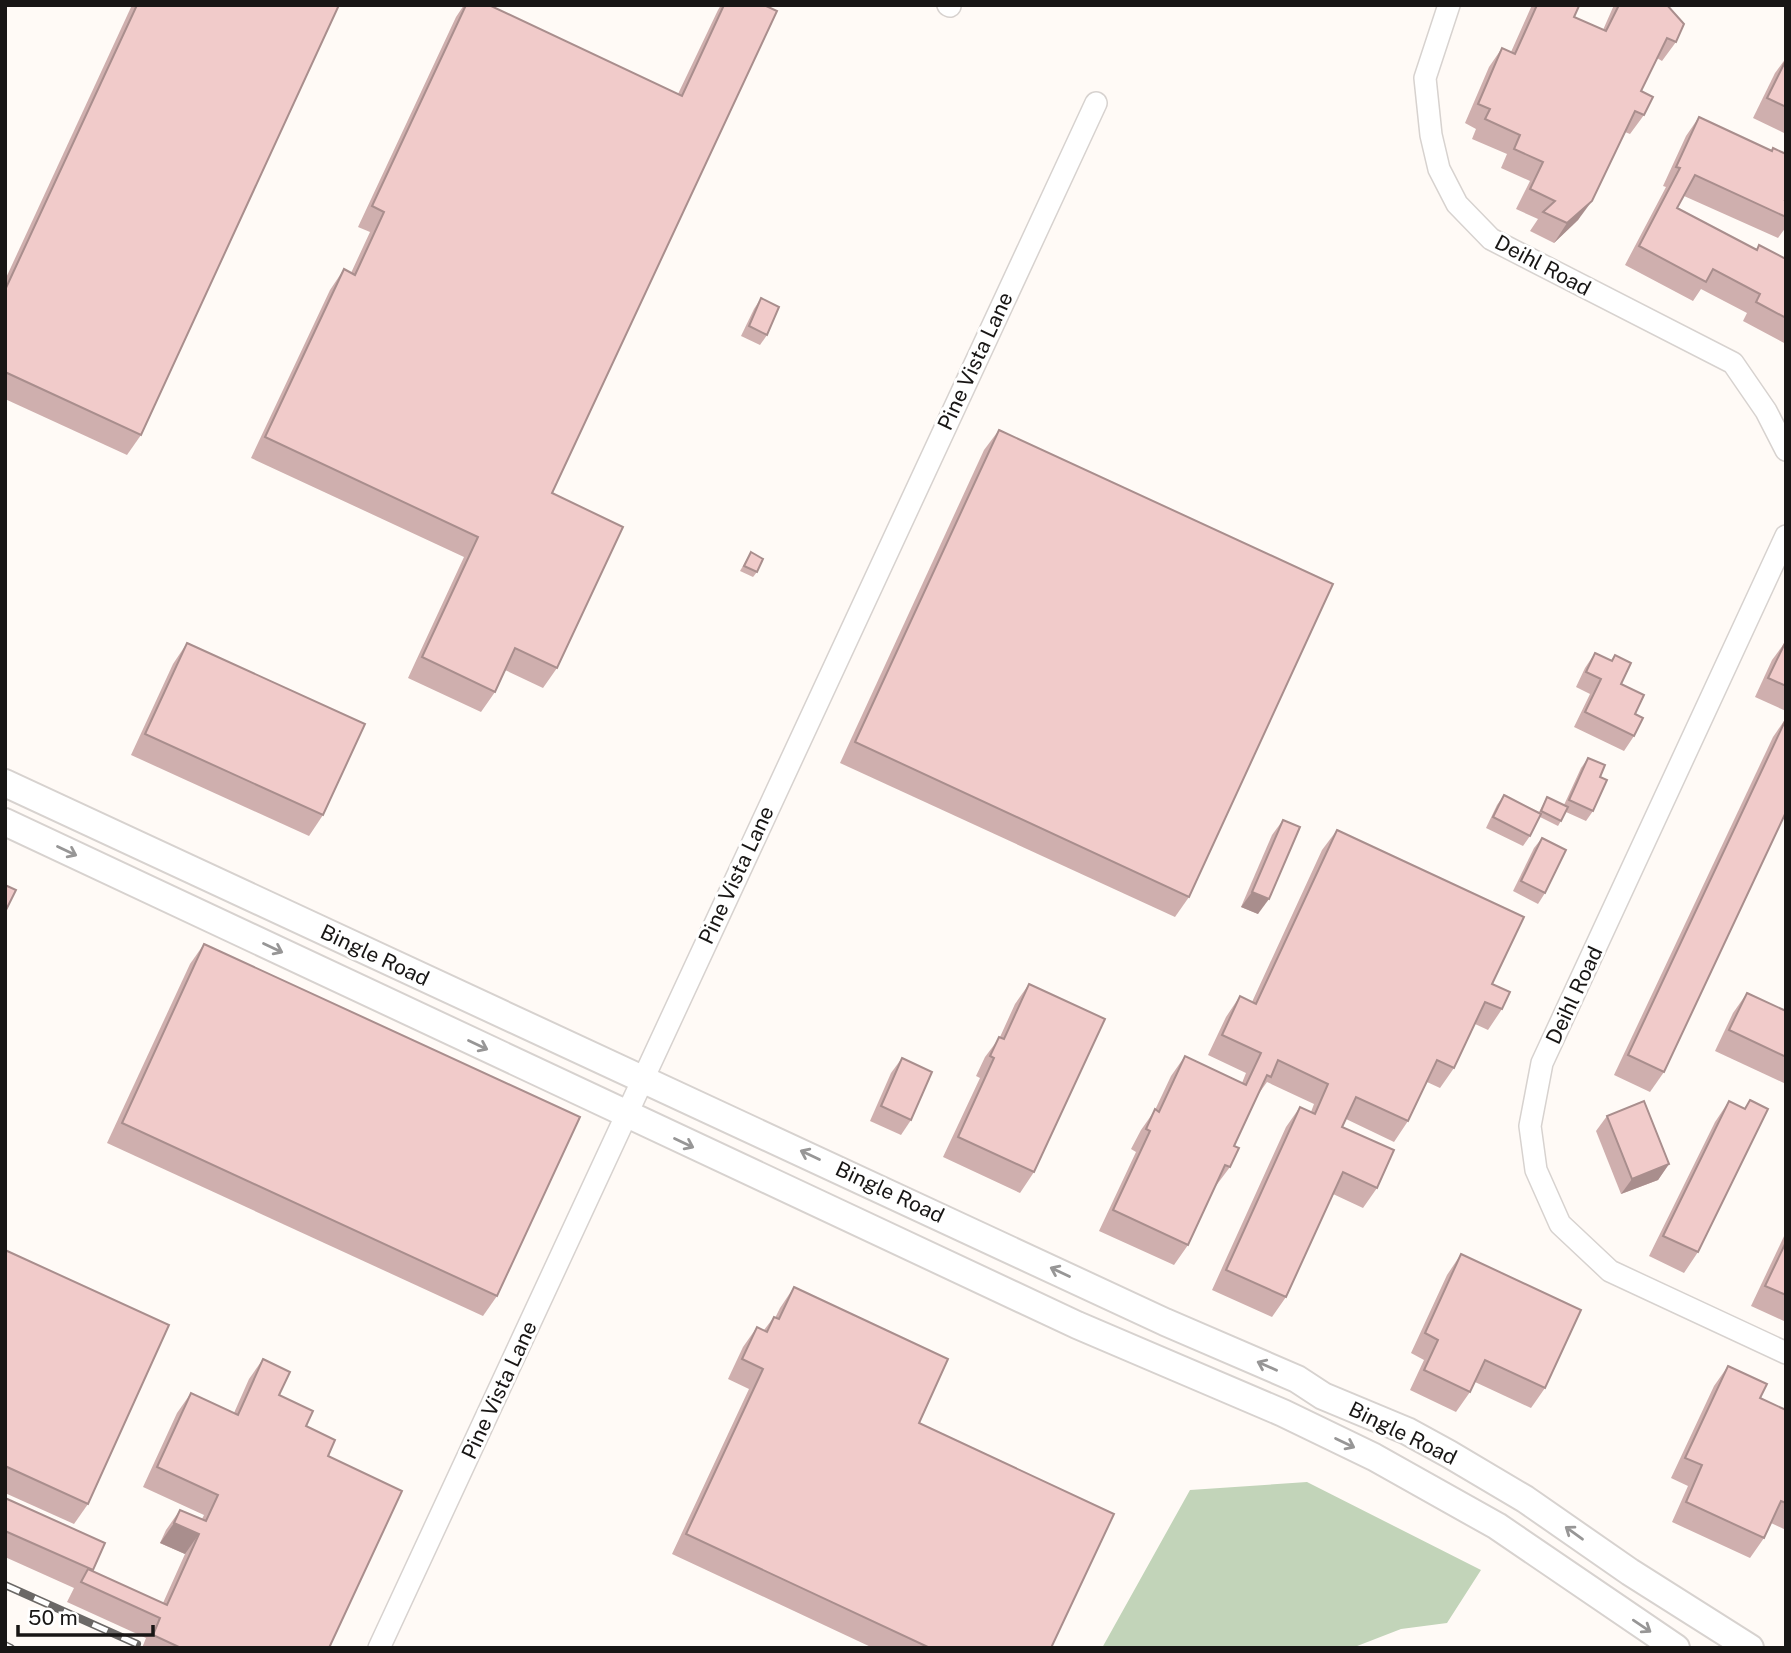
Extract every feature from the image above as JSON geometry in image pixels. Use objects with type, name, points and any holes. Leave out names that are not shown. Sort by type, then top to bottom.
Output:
[{"type":"main road","name":"Bingle Road","points":[[16,788],[1297,1380],[1323,1396],[1407,1431],[1489,1477],[1630,1572],[1750,1648]]},
{"type":"main road","points":[[5,820],[16,788]]},
{"type":"main road","name":"Bingle Road","points":[[5,820],[625,1115],[1077,1325],[1283,1413],[1457,1502],[1676,1648]]},
{"type":"main road","points":[[317,969],[333,936]]},
{"type":"main road","points":[[962,1270],[978,1233]]},
{"type":"main road","points":[[1283,1413],[1297,1380]]},
{"type":"main road","points":[[1610,1603],[1630,1572]]},
{"type":"street","name":"Deihl Road","points":[[1449,5],[1424,78],[1431,135],[1439,169],[1457,204],[1492,239],[1733,363],[1766,411],[1786,450]]},
{"type":"street","name":"Pine Vista Lane","points":[[379,1648],[1096,103]]},
{"type":"street","name":"Deihl Road","points":[[1786,536],[1542,1063],[1530,1126],[1535,1170],[1560,1224],[1610,1271],[1786,1353]]},
{"type":"green space","points":[[1307,1482],[1481,1570],[1447,1623],[1401,1629],[1352,1648],[1102,1648],[1190,1490]]},
{"type":"building","points":[[137,5],[339,5],[141,435],[5,372],[5,290]]},
{"type":"building","points":[[466,5],[489,5],[682,96],[724,5],[764,5],[777,11],[552,493],[623,527],[557,668],[515,648],[495,692],[422,657],[478,537],[265,437],[344,269],[355,275],[384,212],[372,206]]},
{"type":"building","points":[[1537,5],[1578,5],[1574,17],[1606,31],[1619,5],[1667,5],[1684,24],[1676,42],[1667,38],[1641,91],[1653,97],[1644,115],[1635,111],[1592,201],[1567,223],[1543,212],[1555,201],[1530,189],[1543,162],[1514,149],[1520,135],[1485,119],[1490,109],[1478,104],[1502,48],[1515,54]]},
{"type":"building","points":[[1786,60],[1786,107],[1767,98]]},
{"type":"building","points":[[1699,117],[1772,151],[1773,148],[1786,154],[1786,217],[1695,175],[1677,208],[1757,250],[1759,245],[1786,259],[1786,318],[1756,302],[1760,294],[1713,269],[1706,282],[1639,246],[1680,168],[1676,167]]},
{"type":"building","points":[[761,298],[779,307],[767,335],[749,326]]},
{"type":"building","points":[[999,430],[1333,584],[1189,897],[855,742]]},
{"type":"building","points":[[751,552],[763,559],[757,572],[744,566]]},
{"type":"building","points":[[1786,641],[1786,686],[1768,678]]},
{"type":"building","points":[[187,643],[365,724],[323,815],[145,734]]},
{"type":"building","points":[[1595,653],[1612,661],[1615,655],[1631,663],[1621,684],[1644,695],[1635,714],[1643,718],[1634,736],[1585,712],[1601,679],[1586,672]]},
{"type":"building","points":[[1786,719],[1786,812],[1664,1072],[1628,1055]]},
{"type":"building","points":[[1588,758],[1605,765],[1600,777],[1607,780],[1593,811],[1569,800]]},
{"type":"building","points":[[1504,795],[1541,814],[1530,836],[1493,817]]},
{"type":"building","points":[[1547,797],[1568,807],[1561,821],[1541,811]]},
{"type":"building","points":[[1283,820],[1300,827],[1269,899],[1252,892]]},
{"type":"building","points":[[1337,830],[1524,917],[1492,984],[1510,992],[1502,1009],[1485,1002],[1454,1068],[1437,1060],[1408,1121],[1356,1097],[1342,1127],[1394,1150],[1377,1188],[1343,1172],[1286,1297],[1226,1270],[1300,1107],[1315,1114],[1328,1084],[1278,1060],[1271,1077],[1267,1075],[1234,1146],[1239,1148],[1230,1167],[1225,1165],[1188,1245],[1113,1210],[1150,1131],[1146,1129],[1155,1109],[1159,1112],[1185,1056],[1246,1085],[1261,1053],[1222,1035],[1240,996],[1256,1004]]},
{"type":"building","points":[[1542,838],[1566,850],[1545,893],[1521,881]]},
{"type":"building","points":[[5,885],[16,890],[5,912]]},
{"type":"building","points":[[204,944],[580,1117],[497,1296],[122,1123]]},
{"type":"building","points":[[1029,984],[1105,1019],[1034,1172],[958,1137],[994,1058],[990,1056],[999,1037],[1004,1039]]},
{"type":"building","points":[[1747,993],[1786,1011],[1786,1057],[1729,1030]]},
{"type":"building","points":[[902,1058],[932,1072],[911,1120],[881,1106]]},
{"type":"building","points":[[1750,1100],[1768,1109],[1698,1252],[1663,1236],[1729,1101],[1745,1109]]},
{"type":"building","points":[[1644,1101],[1669,1164],[1632,1179],[1607,1116]]},
{"type":"building","points":[[1786,1242],[1786,1295],[1765,1286]]},
{"type":"building","points":[[5,1250],[169,1325],[88,1504],[5,1466]]},
{"type":"building","points":[[1461,1254],[1581,1310],[1545,1388],[1485,1360],[1470,1392],[1424,1370],[1438,1340],[1425,1333]]},
{"type":"building","points":[[794,1287],[948,1359],[919,1423],[1114,1514],[1051,1648],[930,1648],[686,1534],[763,1369],[742,1359],[757,1327],[767,1332],[774,1317],[779,1319]]},
{"type":"building","points":[[263,1359],[290,1372],[279,1395],[313,1411],[306,1426],[335,1440],[328,1456],[402,1491],[329,1648],[181,1648],[153,1635],[160,1618],[81,1582],[88,1569],[167,1605],[199,1534],[174,1523],[180,1510],[206,1521],[218,1495],[157,1467],[191,1393],[238,1415]]},
{"type":"building","points":[[1728,1366],[1767,1384],[1760,1398],[1786,1410],[1786,1503],[1781,1501],[1764,1538],[1686,1502],[1702,1465],[1685,1458]]},
{"type":"building","points":[[5,1498],[105,1543],[93,1570],[5,1531]]},
{"type":"railway","points":[[5,1585],[137,1644]]},
{"type":"railway","points":[[5,1645],[11,1648]]}]
